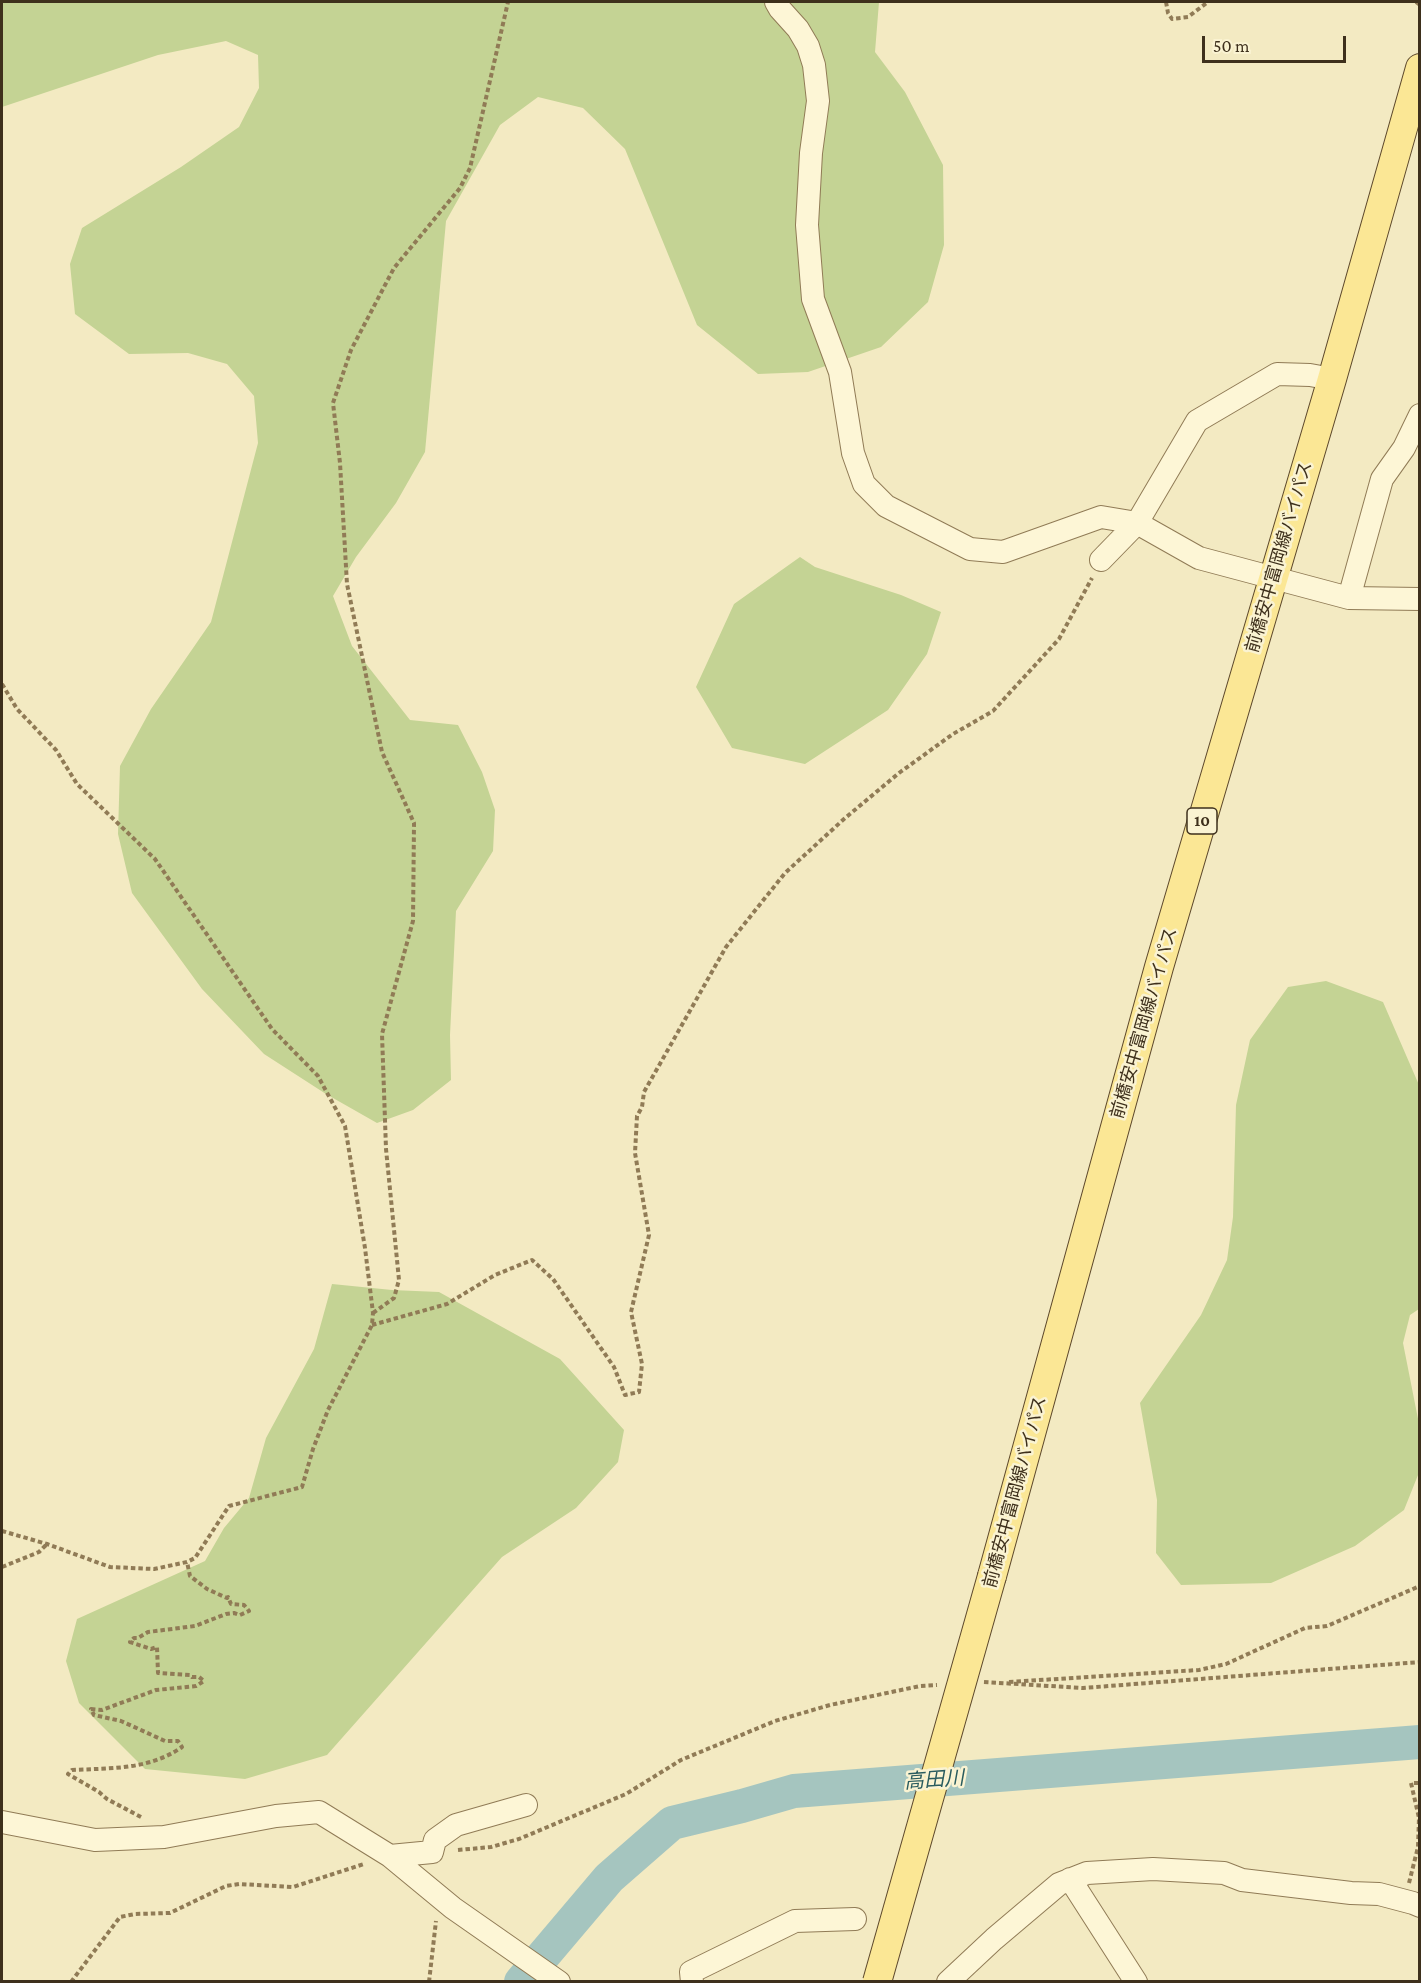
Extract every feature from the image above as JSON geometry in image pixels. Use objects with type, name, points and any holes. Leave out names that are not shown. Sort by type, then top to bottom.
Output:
[{"type":"main road","name":"前橋安中富岡線バイパス","points":[[877,1982],[992,1576],[1159,967],[1332,379],[1419,68]]},
{"type":"street","points":[[776,2],[798,29],[808,46],[814,65],[818,100],[811,153],[807,225],[813,299],[840,372],[853,453],[864,484],[886,506],[970,549],[1003,552],[1101,517],[1137,523],[1199,558],[1349,598],[1419,599]]},
{"type":"street","points":[[1101,560],[1137,523],[1197,421],[1277,374],[1310,375],[1332,379]]},
{"type":"street","points":[[1349,598],[1382,479],[1404,448],[1419,415]]},
{"type":"street","points":[[390,1856],[432,1852],[435,1840],[456,1825],[526,1805]]},
{"type":"street","points":[[2,1822],[95,1840],[164,1837],[276,1816],[319,1812],[390,1856],[446,1902],[559,1982]]},
{"type":"street","points":[[948,1982],[1059,1884],[1087,1873],[1153,1869],[1224,1873],[1250,1881],[1351,1893],[1379,1894],[1412,1903]]},
{"type":"street","points":[[1070,1879],[1136,1982]]},
{"type":"street","points":[[692,1982],[691,1972],[795,1921],[855,1918]]},
{"type":"path","points":[[373,1313],[394,1298],[399,1280],[387,1149],[382,1034],[412,921],[414,823],[382,753],[346,584],[340,464],[333,403],[351,350],[394,268],[460,188],[470,168],[508,2]]},
{"type":"path","points":[[1166,2],[1172,19],[1188,17],[1208,2]]},
{"type":"path","points":[[1416,2],[1419,5]]},
{"type":"path","points":[[372,1325],[447,1304],[495,1275],[532,1260],[553,1279],[614,1366],[625,1395],[639,1392],[642,1364],[631,1312],[649,1235],[635,1153],[637,1116],[642,1107],[644,1092],[690,1009],[726,947],[785,873],[899,773],[953,734],[993,711],[1027,675],[1059,639],[1101,560]]},
{"type":"path","points":[[2,684],[17,709],[56,750],[77,784],[155,859],[272,1029],[318,1076],[345,1126],[373,1313],[372,1325],[328,1410],[302,1487],[229,1506],[195,1558],[188,1562],[154,1569],[110,1567],[47,1544],[2,1531]]},
{"type":"path","points":[[2,1567],[39,1552],[47,1544]]},
{"type":"path","points":[[164,1837],[134,1812],[106,1799],[99,1792],[68,1774],[72,1770],[137,1767],[152,1763],[182,1747],[178,1741],[165,1741],[121,1721],[94,1715],[91,1709],[102,1710],[156,1690],[196,1686],[204,1681],[190,1675],[158,1673],[157,1647],[151,1649],[130,1642],[147,1632],[195,1626],[226,1614],[240,1615],[249,1611],[246,1606],[231,1604],[228,1597],[207,1589],[190,1576],[188,1562]]},
{"type":"path","points":[[999,1684],[1021,1680],[1199,1670],[1226,1664],[1305,1628],[1327,1626],[1419,1586]]},
{"type":"path","points":[[975,1682],[1083,1688],[1419,1662]]},
{"type":"path","points":[[432,1852],[491,1847],[519,1839],[626,1794],[681,1760],[776,1720],[830,1705],[920,1686],[942,1684]]},
{"type":"path","points":[[1412,1903],[1419,1818],[1411,1783],[1419,1783]]},
{"type":"path","points":[[71,1982],[120,1917],[170,1913],[226,1886],[239,1884],[293,1887],[390,1856]]},
{"type":"path","points":[[429,1982],[446,1902]]},
{"type":"green space","points":[[2,2],[879,2],[875,52],[905,92],[943,165],[944,245],[928,302],[881,347],[808,372],[758,374],[697,325],[625,149],[583,108],[538,97],[500,125],[446,221],[425,452],[396,503],[356,557],[333,596],[352,646],[410,720],[458,725],[482,772],[495,810],[493,851],[456,911],[450,1035],[451,1080],[413,1110],[377,1123],[326,1094],[264,1054],[202,989],[132,893],[118,834],[120,766],[151,709],[211,622],[258,443],[254,396],[227,364],[188,353],[129,354],[75,314],[70,264],[82,228],[181,167],[239,127],[259,88],[258,55],[226,41],[158,55],[2,107]]},
{"type":"green space","points":[[800,557],[815,567],[901,595],[941,612],[927,654],[888,710],[805,764],[732,748],[696,687],[734,604]]},
{"type":"green space","points":[[1326,981],[1383,1002],[1419,1085],[1419,1309],[1410,1315],[1403,1343],[1419,1424],[1420,1470],[1404,1510],[1355,1546],[1271,1583],[1181,1585],[1156,1553],[1157,1500],[1140,1403],[1201,1315],[1227,1260],[1233,1217],[1236,1105],[1250,1040],[1288,987]]},
{"type":"green space","points":[[332,1284],[439,1292],[560,1359],[624,1430],[618,1462],[576,1508],[502,1557],[327,1755],[245,1779],[145,1769],[79,1703],[66,1661],[77,1619],[205,1561],[224,1528],[249,1498],[266,1438],[314,1349]]},
{"type":"waterway","name":"高田川","points":[[521,1982],[609,1878],[672,1823],[794,1791],[1420,1742]]}]
